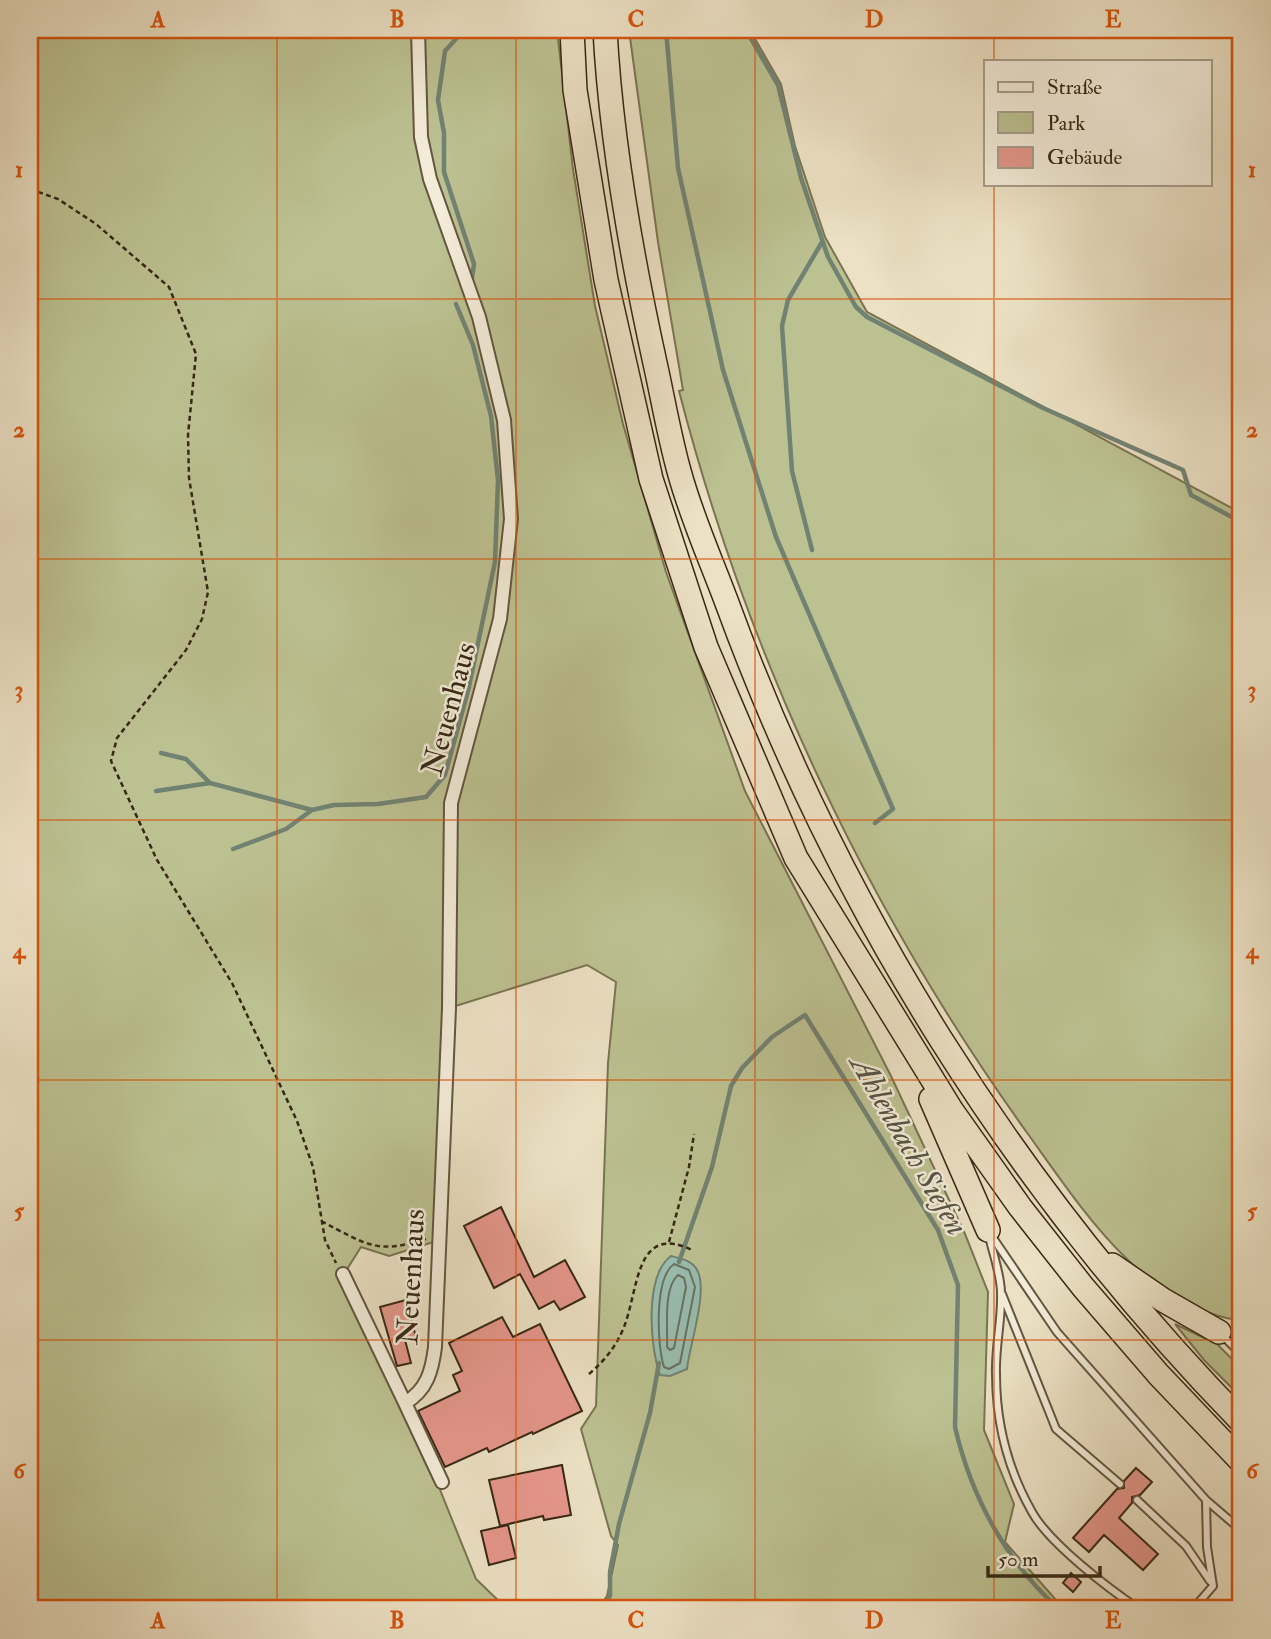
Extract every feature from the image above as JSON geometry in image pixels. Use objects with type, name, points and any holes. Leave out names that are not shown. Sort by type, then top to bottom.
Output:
[{"type":"highway","points":[[572,30],[575,90],[606,280],[651,479],[706,647],[796,858],[909,1045],[975,1143],[1083,1287],[1159,1375],[1241,1461]]},
{"type":"highway","points":[[604,30],[634,269],[679,472],[760,694],[834,850],[942,1046],[1027,1170],[1085,1245],[1191,1370],[1241,1422]]},
{"type":"highway","points":[[909,1045],[988,1230]]},
{"type":"highway","points":[[1085,1245],[1163,1300],[1219,1332]]},
{"type":"street","name":"Neuenhaus","points":[[405,1403],[423,1388],[432,1367],[441,1235],[450,994],[451,803],[500,619],[512,519],[504,420],[479,317],[429,180],[423,148],[419,94],[418,30]]},
{"type":"street","name":"Neuenhaus","points":[[344,1274],[442,1482]]},
{"type":"lane","points":[[988,1230],[1001,1292],[1056,1429],[1121,1484]]},
{"type":"lane","points":[[988,1230],[1056,1332],[1206,1500],[1241,1530]]},
{"type":"lane","points":[[1001,1292],[997,1395],[1002,1435],[1011,1465],[1033,1514],[1073,1555],[1139,1609]]},
{"type":"lane","points":[[1219,1332],[1241,1354]]},
{"type":"lane","points":[[1137,1500],[1186,1546],[1213,1586]]},
{"type":"lane","points":[[1193,1609],[1213,1586],[1207,1547],[1206,1500]]},
{"type":"path","points":[[30,189],[58,199],[96,224],[169,287],[196,354],[188,435],[189,478],[208,592],[202,618],[186,650],[117,738],[111,761],[157,860],[232,983],[291,1109],[313,1167],[325,1240],[344,1274]]},
{"type":"path","points":[[669,1242],[689,1167],[694,1135]]},
{"type":"path","points":[[321,1221],[381,1248],[395,1249],[441,1235]]},
{"type":"path","points":[[589,1374],[606,1359],[623,1329],[646,1255],[659,1243],[669,1242],[676,1242],[694,1251]]},
{"type":"green space","points":[[30,30],[414,30],[414,94],[423,92],[425,30],[557,30],[573,169],[595,306],[623,424],[666,572],[745,791],[891,1076],[965,1234],[988,1292],[984,1430],[1014,1504],[1005,1542],[1064,1609],[597,1609],[607,1596],[618,1545],[611,1536],[581,1429],[596,1406],[608,1063],[616,982],[587,965],[449,1008],[440,1240],[389,1256],[361,1247],[344,1274],[405,1403],[476,1579],[507,1609],[30,1609]]},
{"type":"green space","points":[[629,30],[750,30],[781,84],[795,146],[825,237],[867,312],[1241,513],[1241,1321],[1206,1312],[1174,1296],[1145,1275],[1118,1250],[1070,1193],[970,1049],[915,961],[865,871],[819,779],[777,684],[740,588],[707,490],[679,391],[683,390],[658,242]]},
{"type":"green space","points":[[1175,1324],[1217,1344],[1241,1368],[1241,1397],[1204,1360]]},
{"type":"water","points":[[671,1256],[695,1267],[701,1287],[687,1369],[670,1376],[660,1375],[656,1363],[652,1312],[656,1279]]},
{"type":"building","points":[[501,1207],[534,1277],[565,1260],[585,1297],[560,1310],[554,1301],[539,1309],[520,1274],[494,1288],[464,1226]]},
{"type":"building","points":[[406,1300],[416,1337],[405,1340],[411,1363],[397,1366],[380,1307]]},
{"type":"building","points":[[502,1317],[513,1337],[540,1324],[582,1411],[489,1452],[487,1448],[445,1467],[418,1411],[460,1391],[453,1375],[462,1371],[449,1343]]},
{"type":"building","points":[[562,1465],[571,1515],[544,1520],[543,1516],[500,1526],[489,1480]]},
{"type":"building","points":[[1136,1468],[1152,1482],[1140,1495],[1132,1497],[1132,1503],[1119,1518],[1158,1554],[1143,1570],[1104,1535],[1089,1552],[1073,1538],[1117,1489],[1124,1488],[1124,1481]]},
{"type":"building","points":[[508,1525],[516,1558],[489,1565],[481,1531]]},
{"type":"building","points":[[1071,1573],[1081,1582],[1073,1592],[1063,1583]]},
{"type":"waterway","points":[[464,30],[445,51],[438,100],[444,133],[444,172],[474,264],[472,278]]},
{"type":"waterway","points":[[666,30],[678,168],[723,370],[776,537],[893,809],[875,823]]},
{"type":"waterway","points":[[746,30],[778,85],[801,178],[828,257],[856,307],[867,317],[1043,408],[1183,470],[1191,495],[1241,522]]},
{"type":"waterway","points":[[812,550],[792,471],[782,326],[788,300],[822,242]]},
{"type":"waterway","points":[[161,753],[186,759],[210,783],[312,810],[334,805],[378,804],[426,797],[445,775],[468,691],[495,562],[498,480],[491,416],[473,345],[456,304]]},
{"type":"waterway","points":[[156,791],[210,783]]},
{"type":"waterway","points":[[233,849],[286,829],[312,810]]},
{"type":"waterway","name":"Ahlenbach Siefen","points":[[679,1262],[712,1167],[731,1086],[742,1068],[772,1037],[805,1015],[938,1230],[958,1285],[955,1427],[962,1453],[981,1503],[1007,1549],[1040,1591],[1059,1609]]},
{"type":"waterway","points":[[600,1609],[610,1596],[610,1572],[619,1524],[650,1413],[659,1363]]}]
